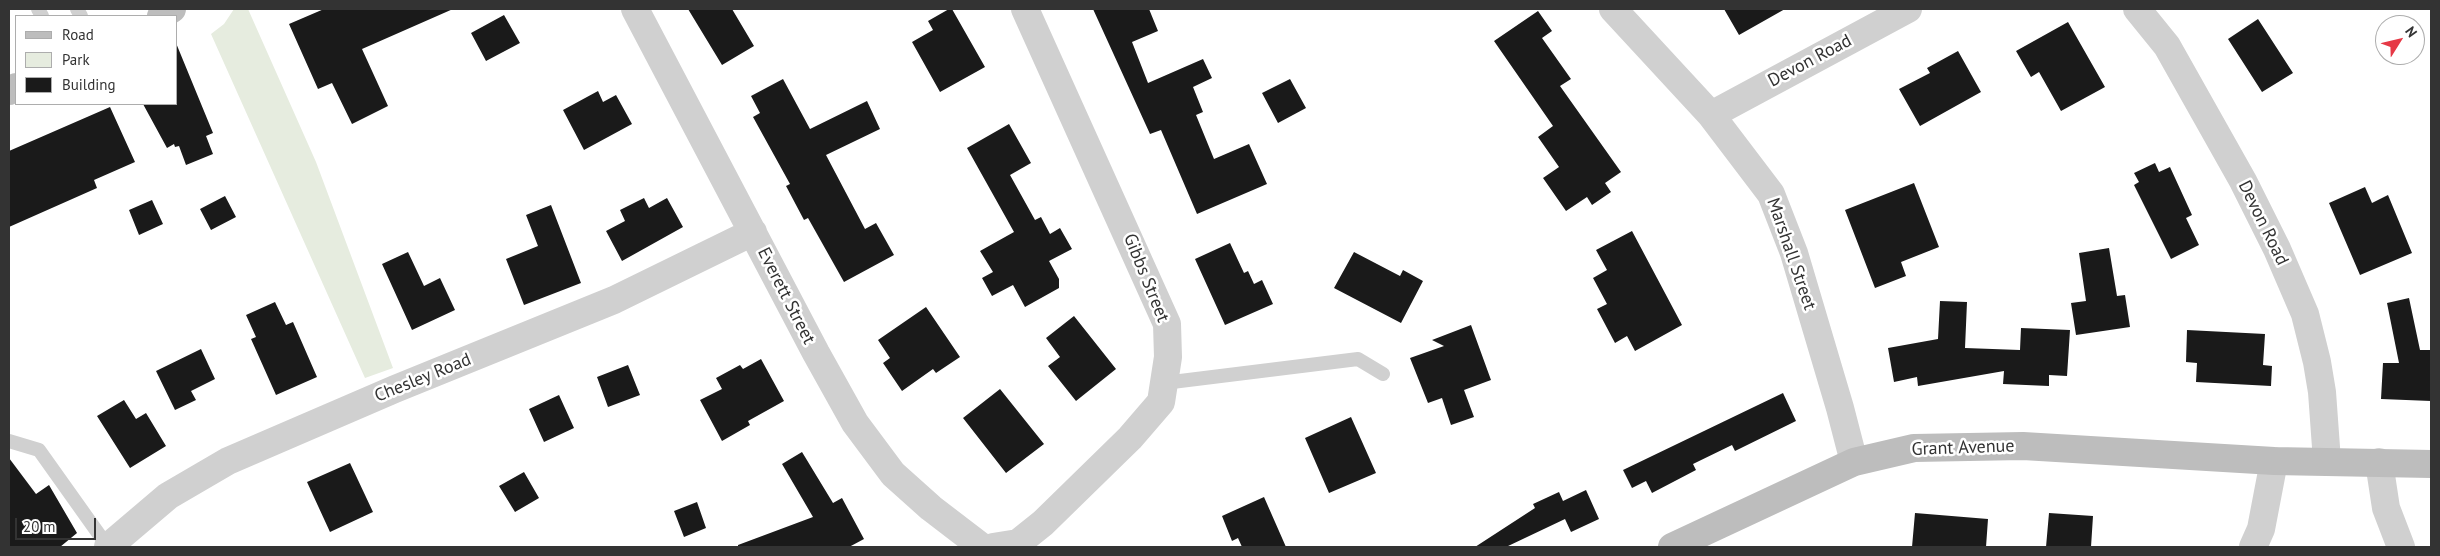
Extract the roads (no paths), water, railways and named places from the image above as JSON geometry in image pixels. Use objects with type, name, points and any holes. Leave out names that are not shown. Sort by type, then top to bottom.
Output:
[{"type":"street","name":"Everett Street","points":[[635,9],[855,424],[894,474],[930,508],[982,547]]},
{"type":"street","name":"Gibbs Street","points":[[993,547],[1018,543],[1074,493],[1130,438],[1160,402],[1168,357],[1167,324],[1025,9]]},
{"type":"street","name":"Marshall Street","points":[[1613,9],[1712,115],[1771,194],[1794,253],[1854,462]]},
{"type":"street","name":"Devon Road","points":[[1712,115],[1908,9]]},
{"type":"street","name":"Devon Road","points":[[2137,9],[2167,46],[2238,172],[2277,249],[2305,314],[2317,362],[2322,392],[2327,461]]},
{"type":"street","name":"Chesley Road","points":[[108,547],[168,496],[228,461],[395,389],[614,300],[753,232]]},
{"type":"street","name":"Grant Avenue","points":[[1672,547],[1854,462],[1914,448],[2023,446],[2274,461],[2431,464]]},
{"type":"street","points":[[2253,547],[2261,529],[2274,461]]},
{"type":"street","points":[[2379,462],[2386,508],[2401,547]]},
{"type":"lane","points":[[1164,383],[1358,359],[1383,374]]},
{"type":"lane","points":[[9,441],[39,450],[108,547]]}]
